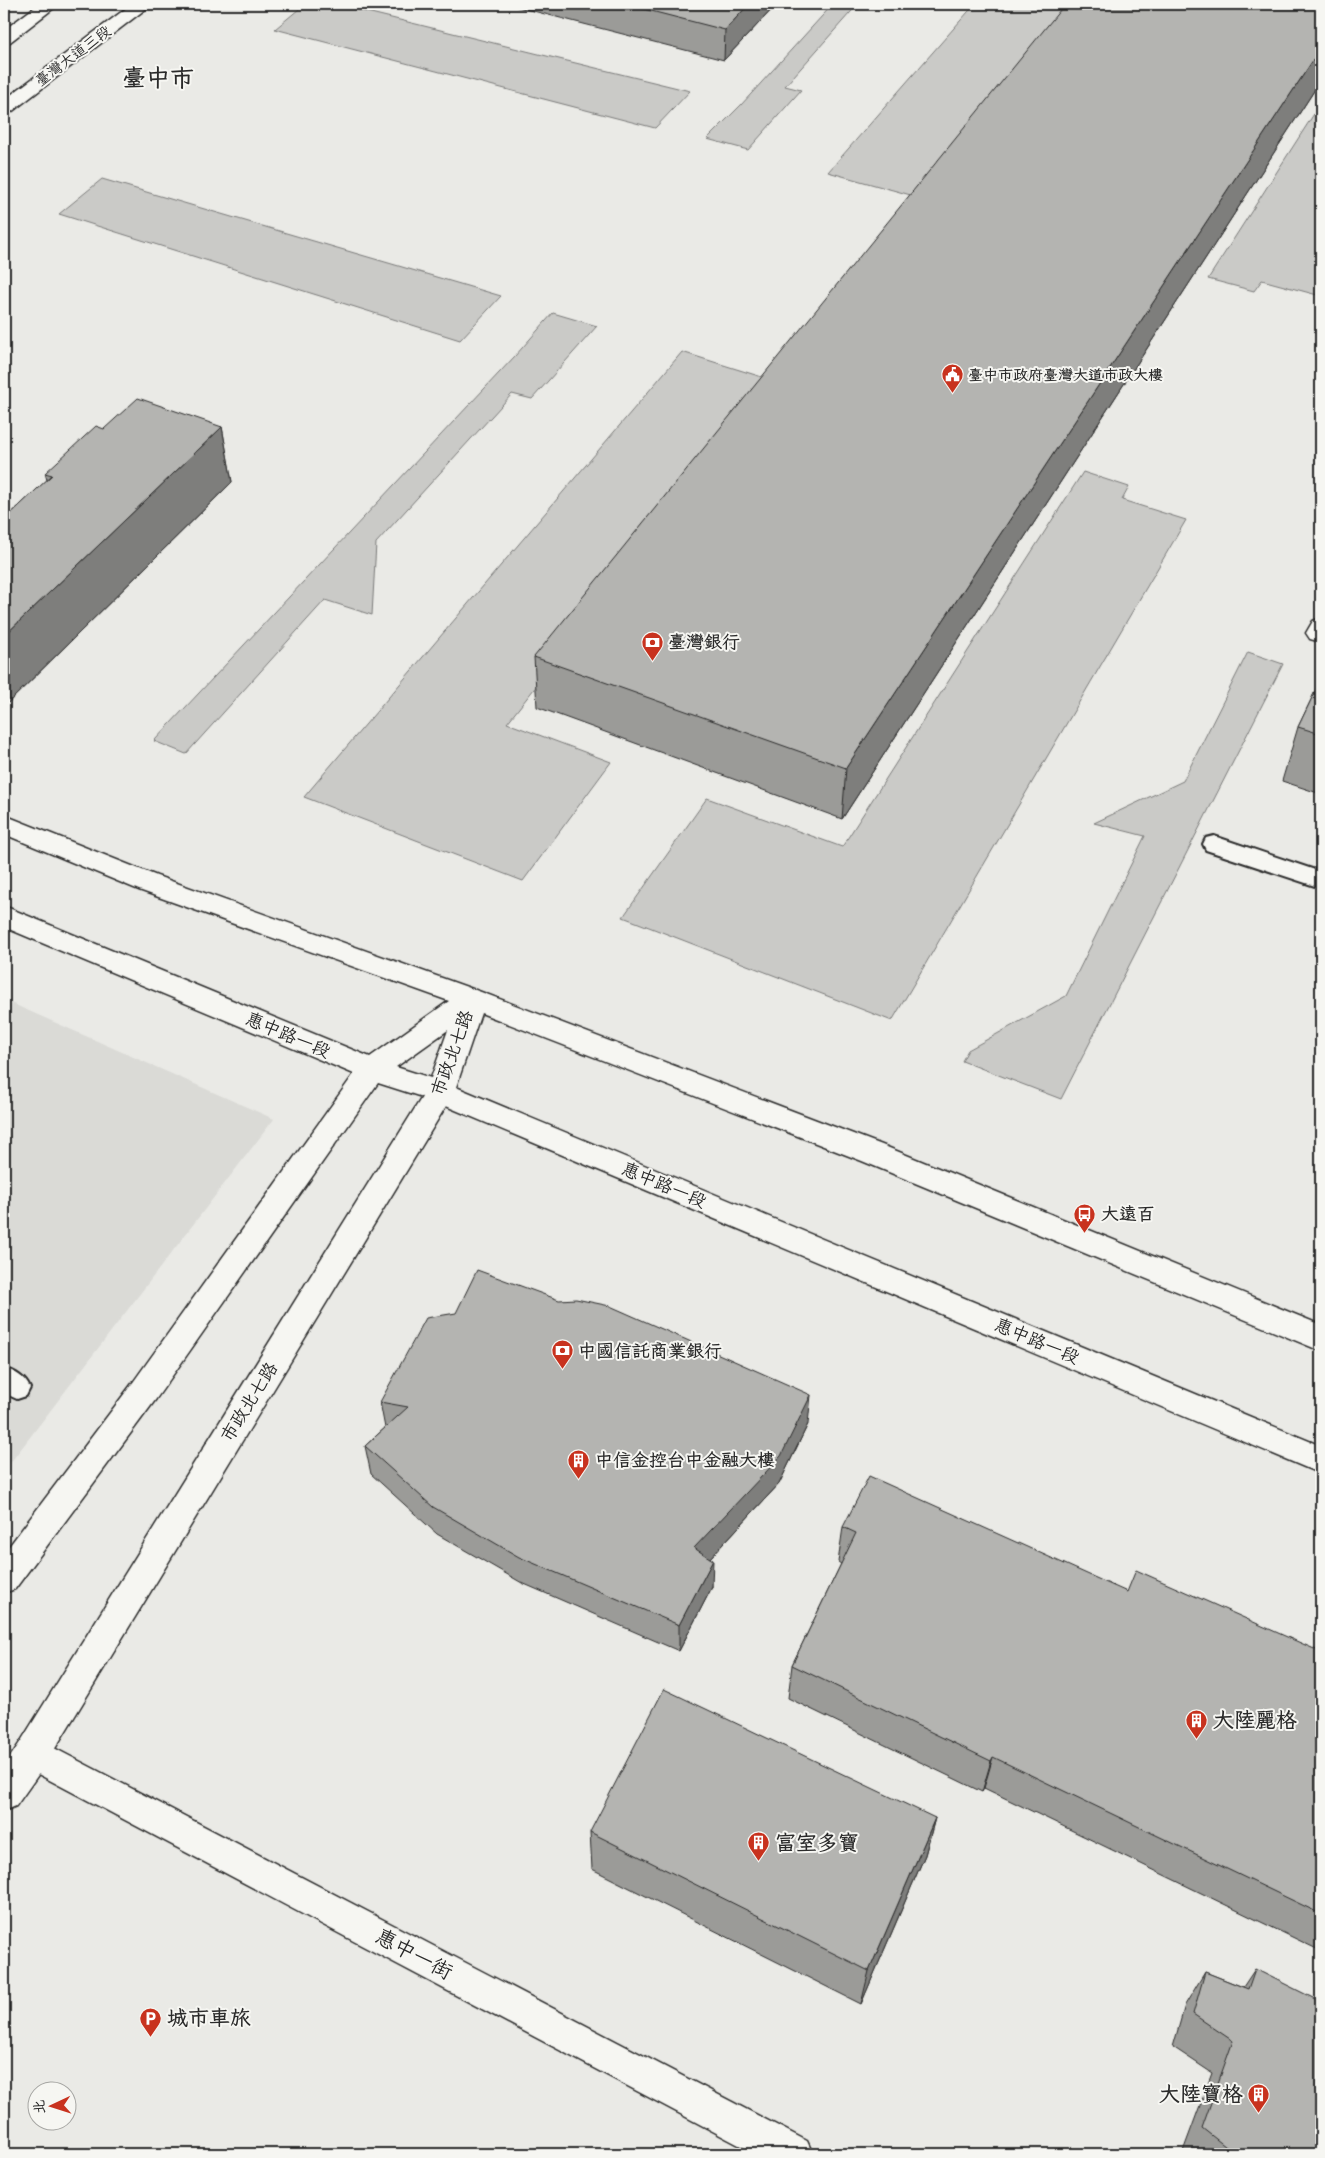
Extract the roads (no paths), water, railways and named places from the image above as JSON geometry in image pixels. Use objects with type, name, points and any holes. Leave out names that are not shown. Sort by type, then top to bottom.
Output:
[{"type":"street","points":[[4,38],[50,4]]},
{"type":"street","name":"臺灣大道三段","points":[[4,109],[143,4]]},
{"type":"street","points":[[1321,626],[1318,632],[1321,634]]},
{"type":"street","points":[[4,824],[148,883],[472,999],[872,1153],[1321,1338]]},
{"type":"street","name":"惠中路一段","points":[[4,916],[372,1070],[440,1092],[1321,1460]]},
{"type":"street","name":"市政北七路","points":[[4,1578],[145,1390],[372,1070],[472,999]]},
{"type":"street","name":"市政北七路","points":[[4,1794],[33,1753],[440,1092],[472,999]]},
{"type":"street","name":"惠中一街","points":[[33,1753],[794,2154]]},
{"type":"lane","points":[[1214,844],[1321,880]]},
{"type":"place","name":"臺中市政府臺灣大道市政大樓","points":[[952,394]]},
{"type":"place","name":"臺灣銀行","points":[[652,661]]},
{"type":"place","name":"大遠百","points":[[1085,1233]]},
{"type":"place","name":"中國信託商業銀行","points":[[562,1370]]},
{"type":"place","name":"中信金控台中金融大樓","points":[[579,1479]]},
{"type":"place","name":"大陸麗格","points":[[1197,1739]]},
{"type":"place","name":"富室多寶","points":[[759,1862]]},
{"type":"place","name":"城市車旅","points":[[151,2037]]},
{"type":"place","name":"大陸寶格","points":[[1259,2113]]},
{"type":"district","name":"臺中市","points":[[158,78]]}]
